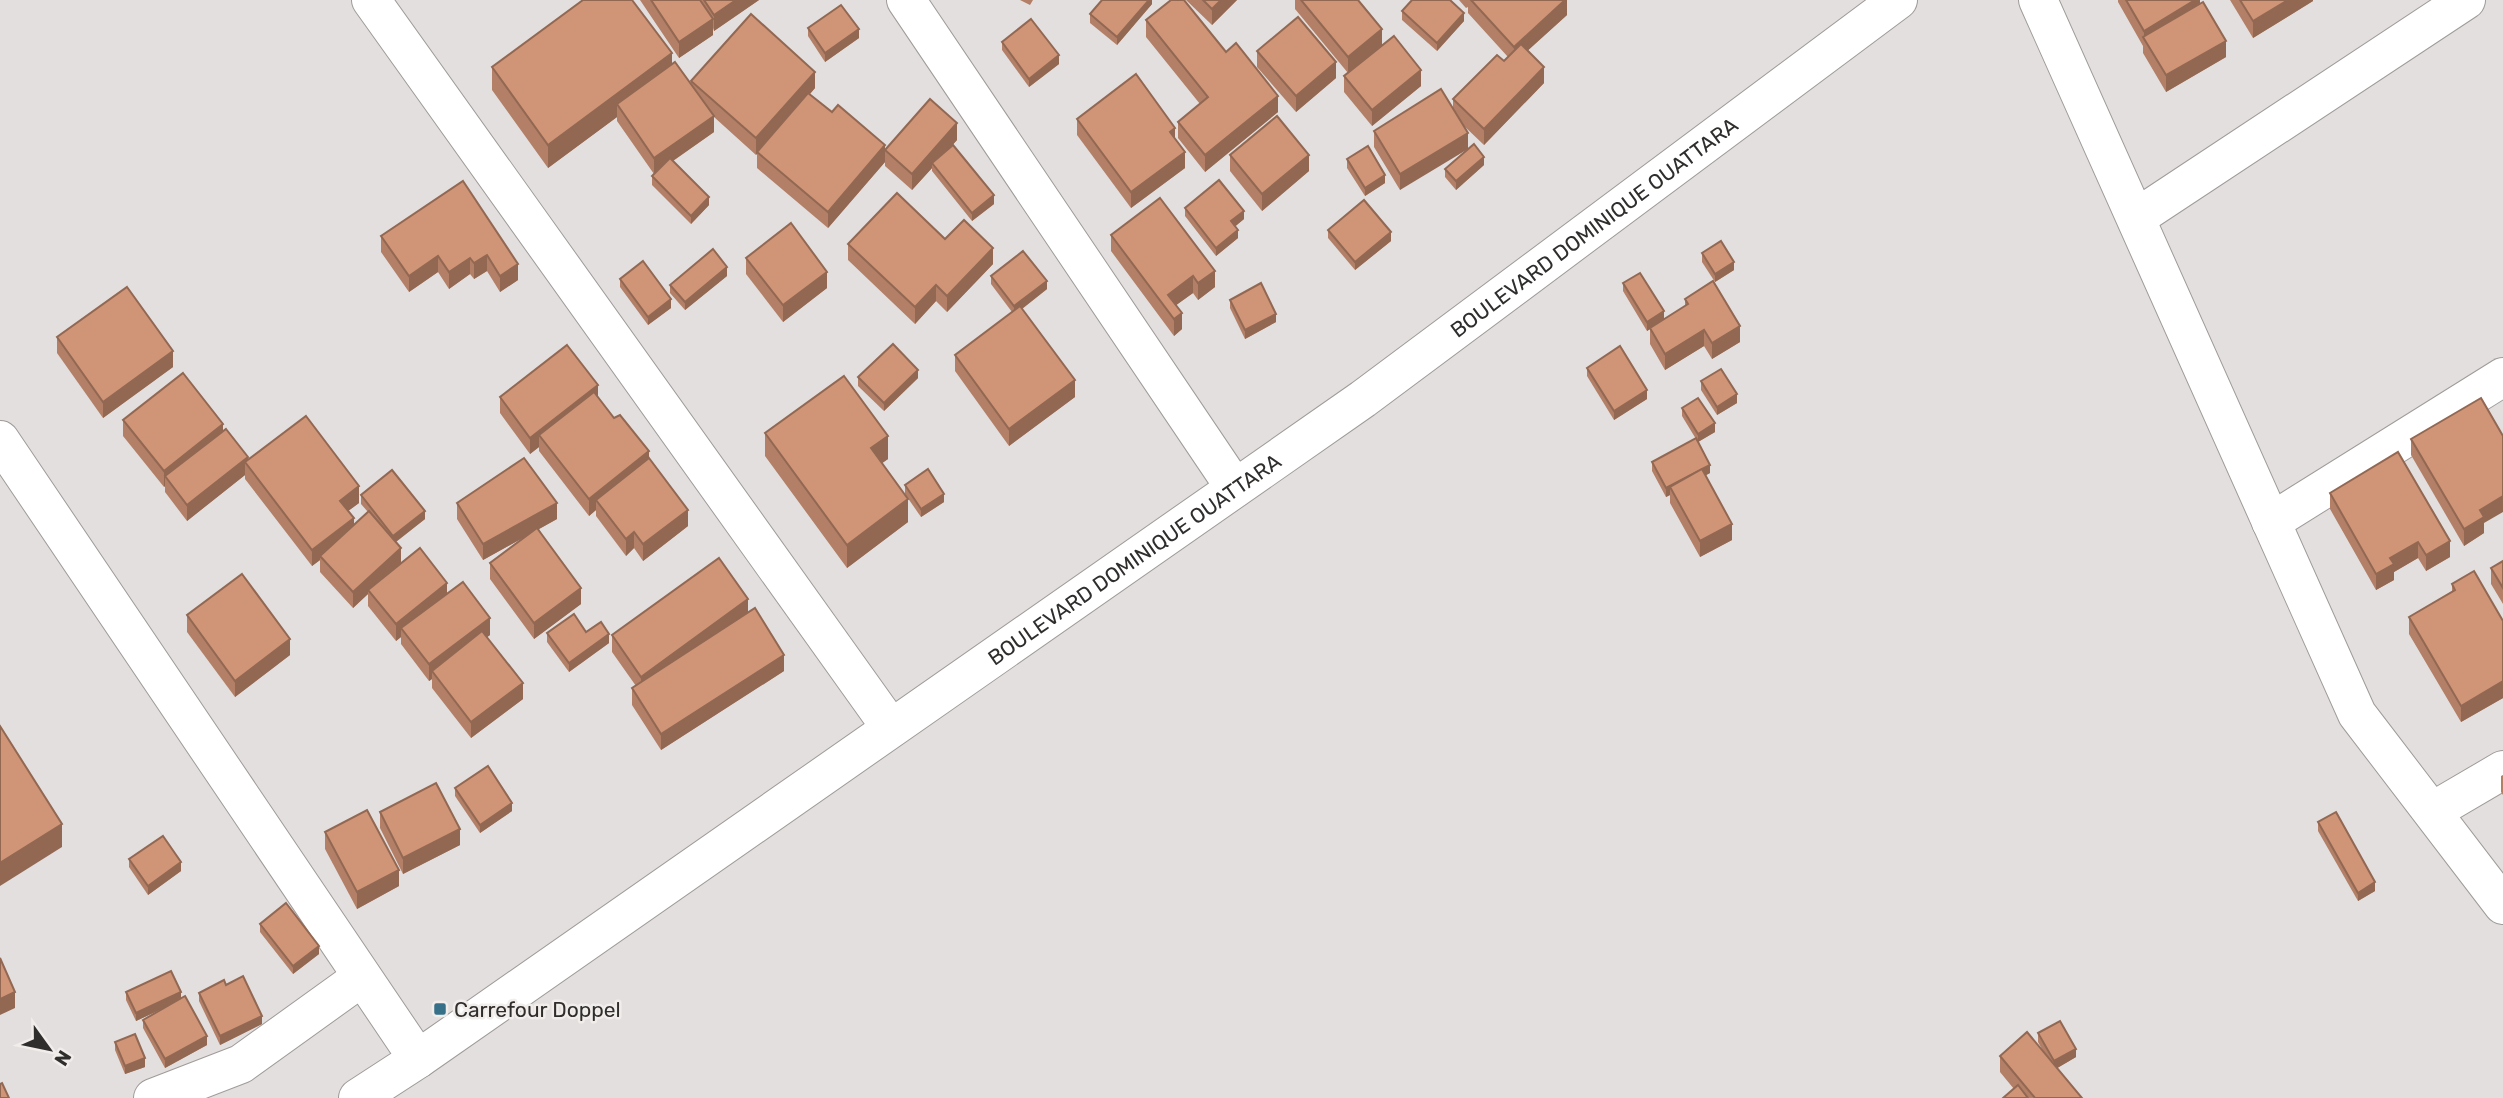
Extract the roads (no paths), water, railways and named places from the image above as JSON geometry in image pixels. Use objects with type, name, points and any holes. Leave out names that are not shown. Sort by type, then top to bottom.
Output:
[{"type":"street","points":[[371,0],[891,728]]},
{"type":"street","points":[[906,0],[1235,488]]},
{"type":"street","name":"BOULEVARD DOMINIQUE OUATTARA","points":[[358,1098],[418,1059],[1385,382],[1898,0]]},
{"type":"street","points":[[2038,0],[2357,714],[2503,905]]},
{"type":"street","points":[[2136,218],[2466,0]]},
{"type":"street","points":[[2272,522],[2503,377]]},
{"type":"street","points":[[0,440],[418,1059]]},
{"type":"street","points":[[2432,811],[2503,770]]},
{"type":"street","points":[[153,1098],[241,1064],[362,976]]},
{"type":"place","name":"Carrefour Doppel","points":[[440,1009]]}]
